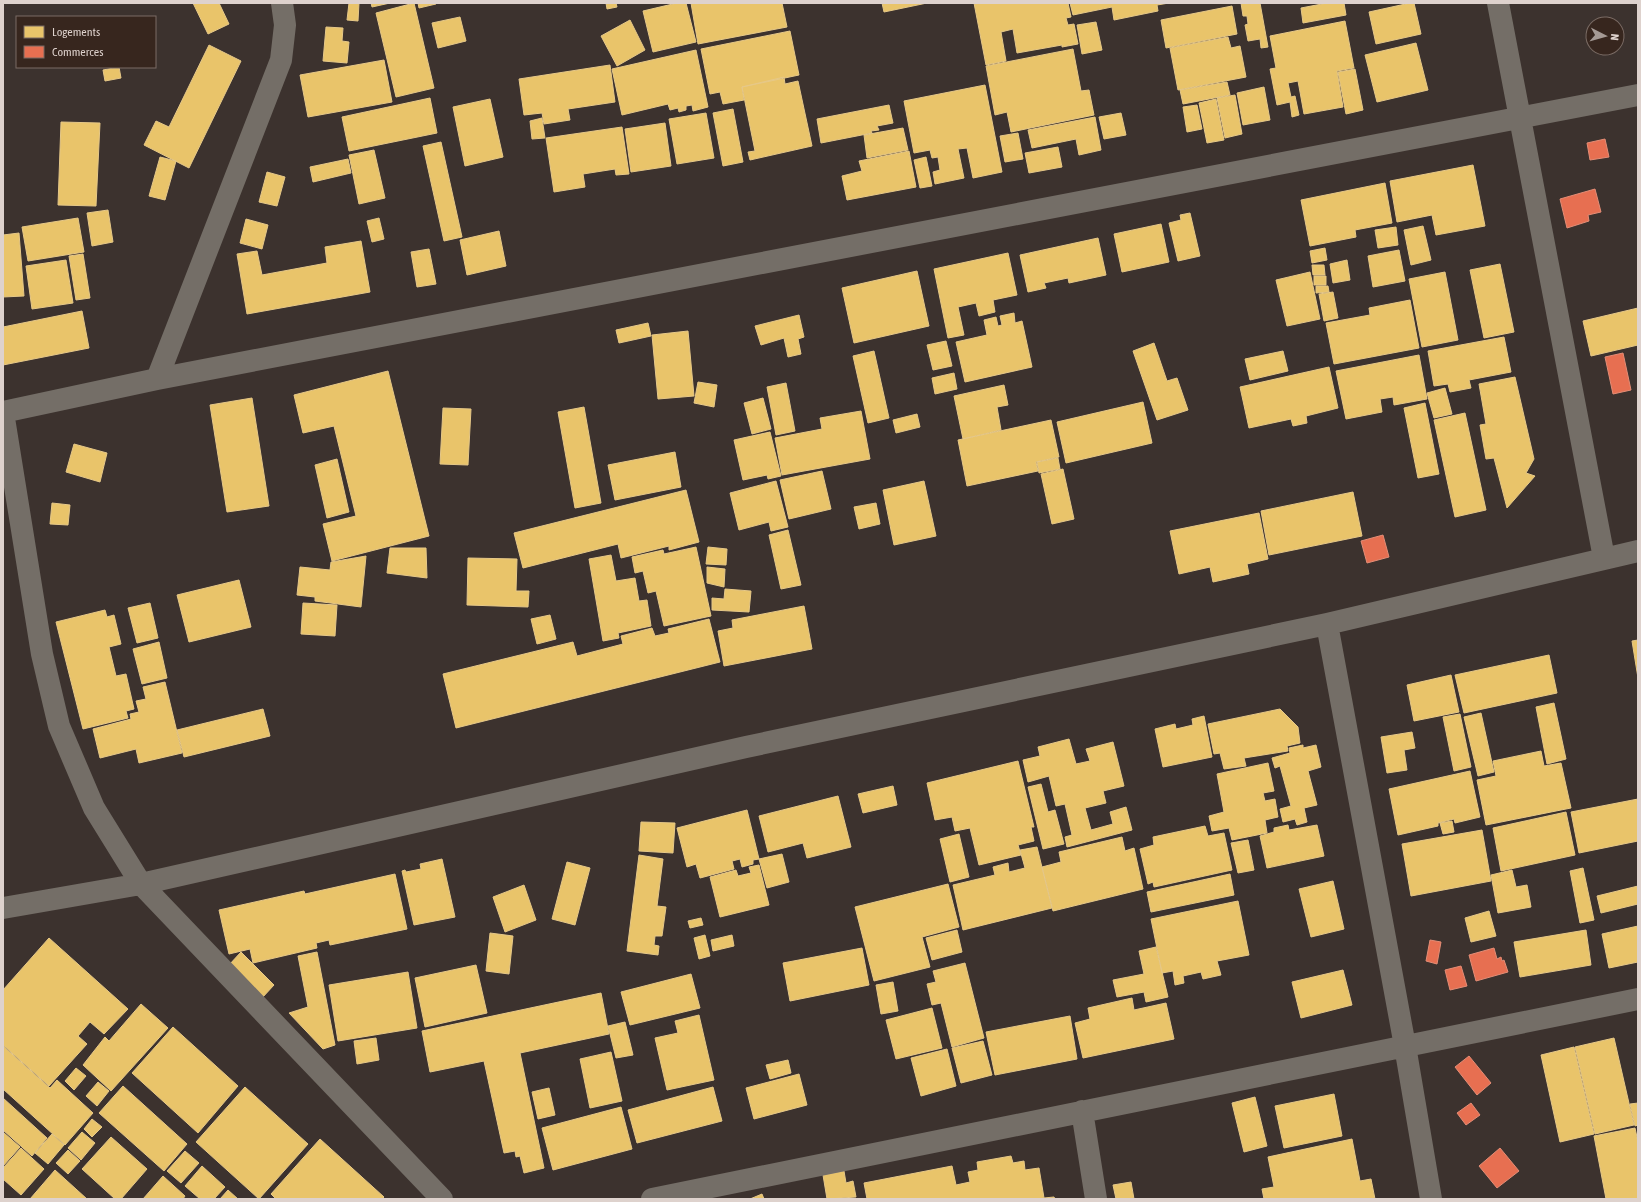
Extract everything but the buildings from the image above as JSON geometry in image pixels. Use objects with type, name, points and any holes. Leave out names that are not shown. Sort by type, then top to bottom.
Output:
[{"type":"street","points":[[157,379],[281,60],[285,25],[282,3]]},
{"type":"street","points":[[1498,3],[1604,558]]},
{"type":"street","points":[[442,1199],[141,884],[94,808],[59,726],[42,654],[3,412],[157,379],[1520,119],[1638,95]]},
{"type":"street","points":[[3,908],[141,884],[746,747],[1327,624],[1638,551]]},
{"type":"street","points":[[1327,624],[1405,1046],[1431,1199]]},
{"type":"street","points":[[652,1199],[1638,999]]},
{"type":"street","points":[[1082,1111],[1096,1199]]}]
